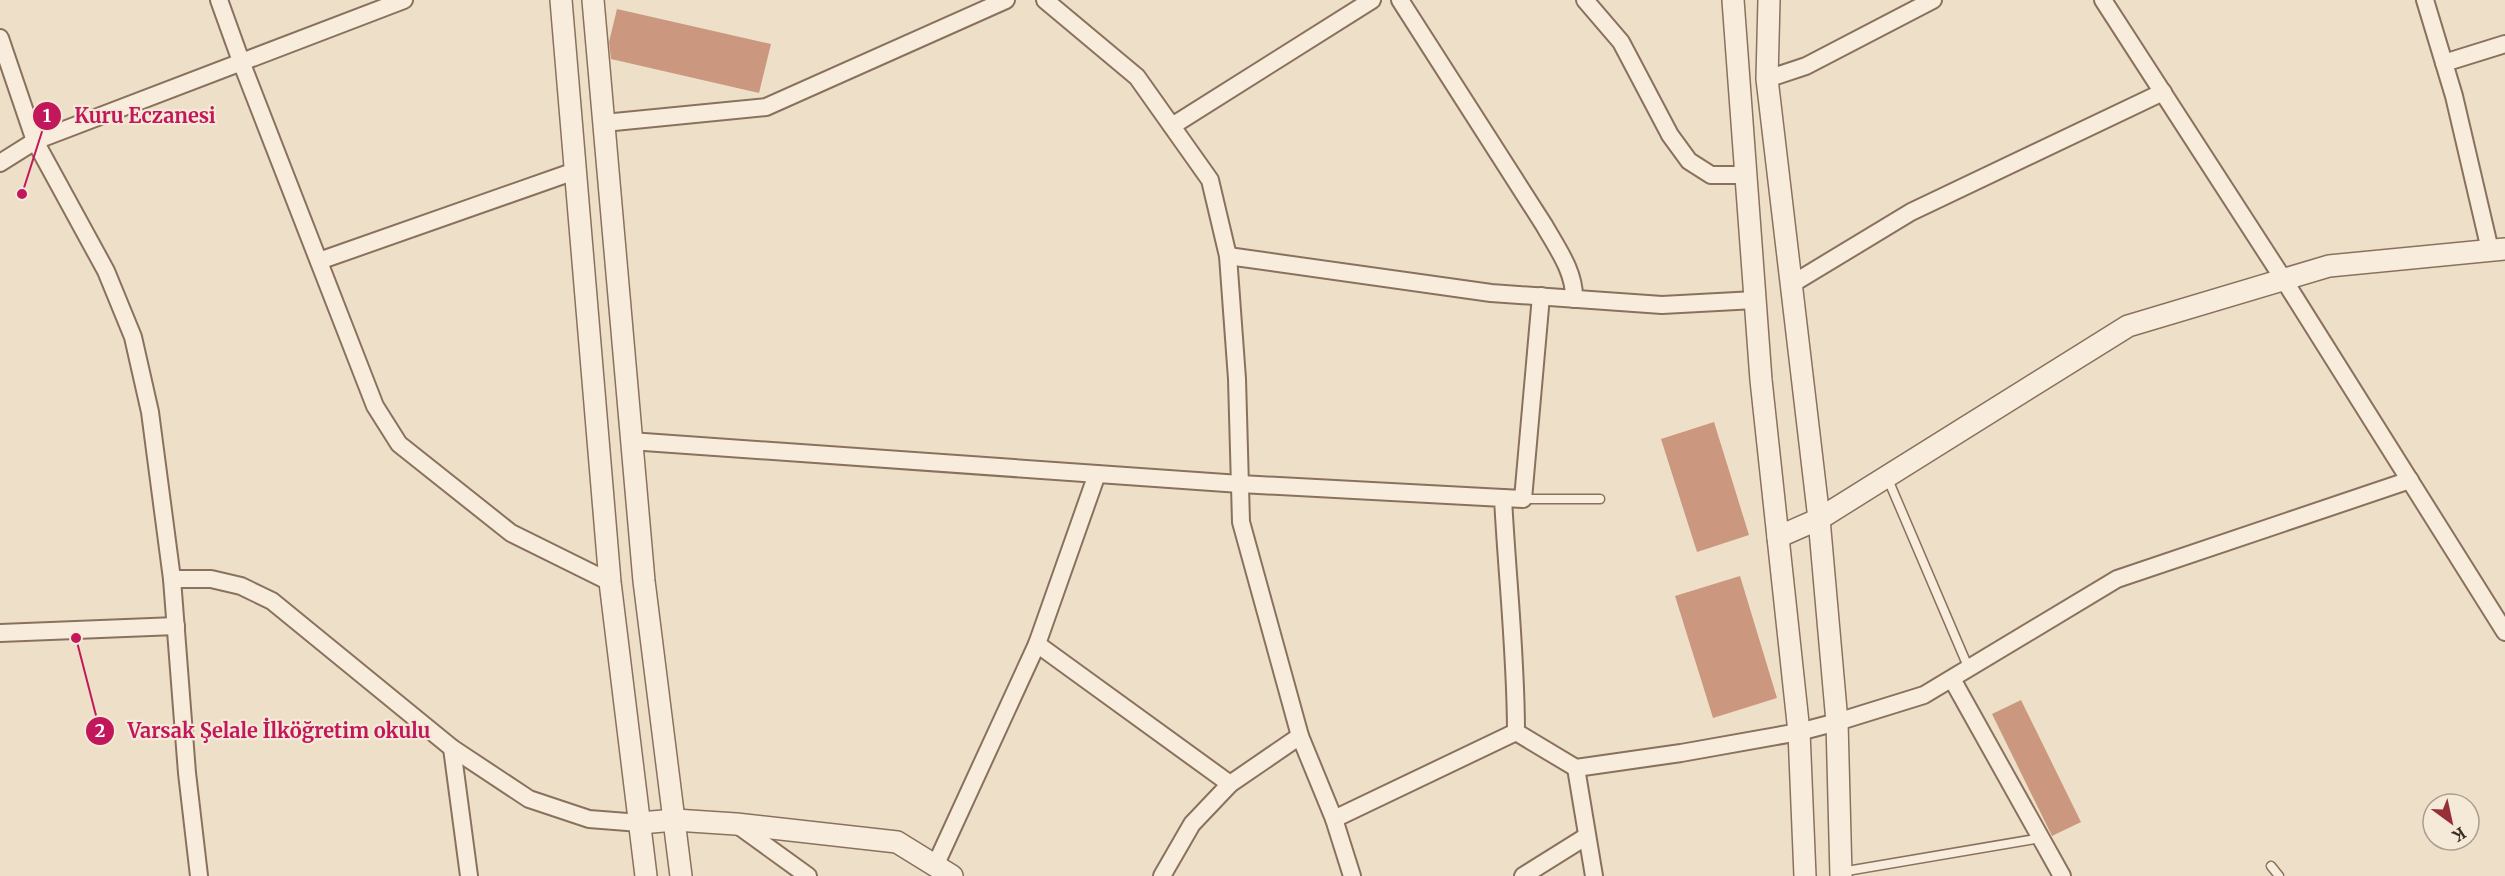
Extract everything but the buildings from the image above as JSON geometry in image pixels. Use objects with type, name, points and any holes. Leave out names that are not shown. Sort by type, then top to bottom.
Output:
[{"type":"street","points":[[219,0],[375,406],[399,444],[511,533],[610,582]]},
{"type":"street","points":[[0,163],[35,141],[242,64],[404,0]]},
{"type":"street","points":[[561,0],[610,582],[646,876]]},
{"type":"street","points":[[593,0],[644,581],[681,876]]},
{"type":"street","points":[[604,123],[766,107],[1006,0]]},
{"type":"street","points":[[1045,0],[1137,77],[1210,180],[1228,256],[1237,379],[1240,522],[1300,736],[1334,819],[1352,876]]},
{"type":"street","points":[[1172,126],[1372,0]]},
{"type":"street","points":[[1400,0],[1544,225],[1565,263],[1574,289],[1574,299]]},
{"type":"street","points":[[1585,0],[1621,42],[1670,135],[1689,161],[1711,175],[1746,176]]},
{"type":"street","points":[[1733,0],[1755,300],[1799,732],[1805,876]]},
{"type":"street","points":[[1769,0],[1767,79],[1818,519],[1837,722],[1841,874]]},
{"type":"street","points":[[1767,79],[1806,66],[1934,0]]},
{"type":"street","points":[[2103,0],[2284,280],[2505,632]]},
{"type":"street","points":[[1778,537],[1818,519],[2128,326],[2329,266],[2497,250],[2425,0]]},
{"type":"street","points":[[0,38],[35,141],[106,271],[133,337],[150,412],[172,579],[187,773],[199,876]]},
{"type":"street","points":[[2444,63],[2505,44]]},
{"type":"street","points":[[1792,284],[1911,212],[2163,92]]},
{"type":"street","points":[[319,261],[575,171]]},
{"type":"street","points":[[1228,256],[1491,293],[1662,305],[1755,300]]},
{"type":"street","points":[[630,441],[1240,484],[1523,499],[1541,296]]},
{"type":"street","points":[[172,579],[210,579],[241,586],[272,602],[452,748],[530,799],[590,819],[640,823],[675,820],[736,824],[897,842],[944,871],[1037,644],[1097,474]]},
{"type":"street","points":[[1516,732],[1576,768],[1681,753],[1799,732],[1837,722],[1924,695],[2117,579],[2410,480]]},
{"type":"street","points":[[1503,498],[1508,605],[1516,666],[1516,732]]},
{"type":"street","points":[[0,633],[176,626]]},
{"type":"street","points":[[1037,644],[1230,784]]},
{"type":"street","points":[[1952,679],[2062,876]]},
{"type":"street","points":[[1334,819],[1516,732]]},
{"type":"street","points":[[1162,876],[1192,824],[1230,784],[1300,736]]},
{"type":"street","points":[[452,748],[469,876]]},
{"type":"street","points":[[1576,768],[1594,876]]},
{"type":"street","points":[[736,824],[808,876]]},
{"type":"street","points":[[1523,876],[1587,836]]},
{"type":"lane","points":[[1887,476],[1969,669]]},
{"type":"lane","points":[[1523,499],[1600,499]]},
{"type":"lane","points":[[1841,874],[2041,838]]},
{"type":"lane","points":[[2271,866],[2279,876]]},
{"type":"place","name":"Kuru Eczanesi","points":[[22,194]]},
{"type":"place","name":"Varsak Şelale İlköğretim okulu","points":[[76,638]]}]
